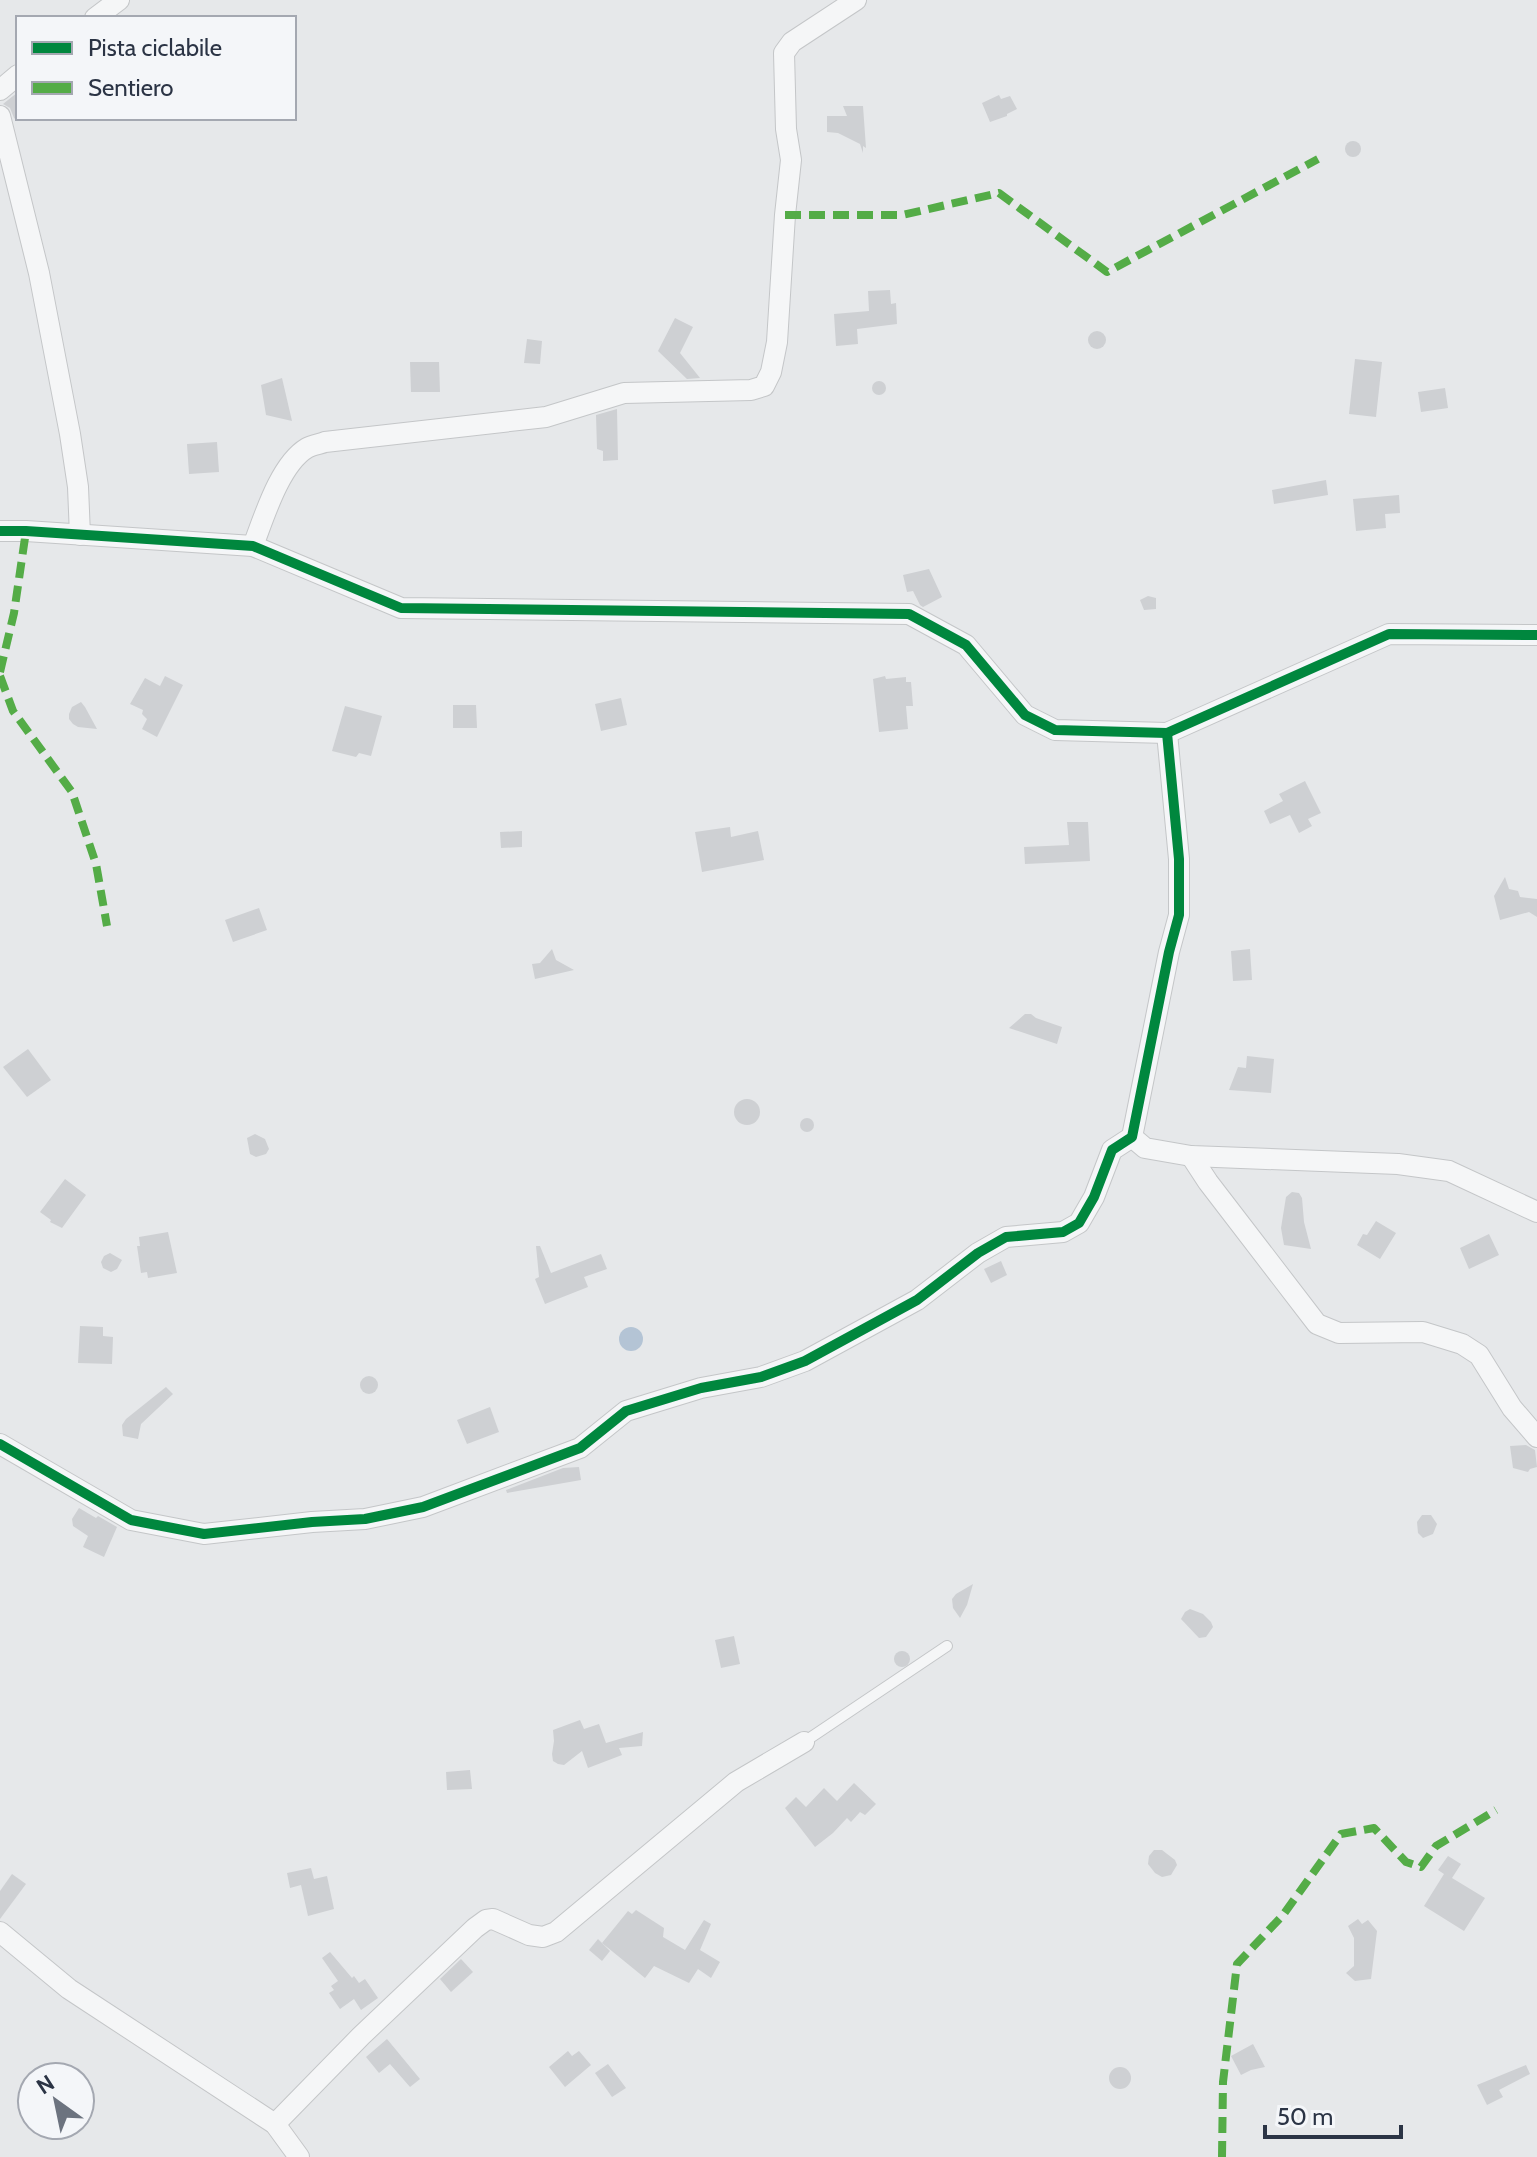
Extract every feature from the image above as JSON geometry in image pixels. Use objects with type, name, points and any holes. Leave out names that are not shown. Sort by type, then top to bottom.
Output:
[{"type":"street","points":[[98,16],[119,0]]},
{"type":"street","points":[[253,546],[279,483],[292,461],[308,447],[325,442],[546,417],[624,393],[751,390],[764,386],[771,372],[777,342],[791,160],[786,129],[784,53],[792,42],[856,0]]},
{"type":"street","points":[[0,90],[16,77]]},
{"type":"street","points":[[0,116],[39,273],[78,487],[80,535]]},
{"type":"street","points":[[0,531],[253,546],[401,608],[909,614],[966,645],[1025,715],[1055,730],[1167,733],[1389,634],[1537,635]]},
{"type":"street","points":[[0,1444],[131,1520],[204,1534],[365,1519],[423,1507],[580,1448],[626,1411],[701,1388],[761,1377],[805,1361],[917,1300],[978,1253],[1006,1237],[1063,1232],[1079,1223],[1094,1197],[1112,1150],[1132,1137],[1179,915],[1179,859],[1167,733]]},
{"type":"street","points":[[1132,1137],[1145,1148],[1191,1156],[1398,1164],[1449,1171],[1537,1212]]},
{"type":"street","points":[[1191,1156],[1317,1324],[1339,1333],[1423,1332],[1462,1344],[1479,1355],[1512,1408],[1537,1437]]},
{"type":"street","points":[[275,2124],[361,2036],[486,1920],[493,1919],[529,1935],[543,1937],[556,1932],[736,1782],[804,1742]]},
{"type":"street","points":[[0,1932],[69,1989],[275,2124],[299,2157]]},
{"type":"lane","points":[[804,1742],[947,1646]]},
{"type":"water","points":[[631,1327],[640,1330],[643,1339],[640,1348],[631,1351],[622,1348],[619,1339],[622,1330]]},
{"type":"building","points":[[16,94],[16,120],[10,108],[3,104]]},
{"type":"building","points":[[999,95],[1001,99],[1010,96],[1017,109],[990,122],[982,103]]},
{"type":"building","points":[[843,106],[863,106],[866,148],[863,146],[863,153],[860,144],[838,133],[827,132],[827,116],[847,116]]},
{"type":"building","points":[[1350,141],[1356,141],[1361,149],[1359,155],[1350,157],[1345,152],[1345,146]]},
{"type":"building","points":[[890,290],[891,304],[896,303],[897,324],[857,329],[858,344],[836,346],[834,314],[869,311],[868,291]]},
{"type":"building","points":[[675,318],[693,327],[680,353],[700,378],[687,379],[658,351]]},
{"type":"building","points":[[1097,331],[1106,340],[1097,349],[1088,340]]},
{"type":"building","points":[[527,339],[542,341],[540,364],[524,363]]},
{"type":"building","points":[[1355,359],[1382,362],[1376,417],[1349,414]]},
{"type":"building","points":[[410,362],[439,362],[440,392],[411,392]]},
{"type":"building","points":[[282,378],[292,421],[266,415],[261,385]]},
{"type":"building","points":[[879,381],[886,388],[879,395],[872,388]]},
{"type":"building","points":[[1445,388],[1448,408],[1421,412],[1418,392]]},
{"type":"building","points":[[617,409],[618,460],[603,461],[603,451],[597,449],[596,415]]},
{"type":"building","points":[[217,442],[219,472],[189,474],[187,444]]},
{"type":"building","points":[[1326,480],[1328,495],[1274,504],[1272,490]]},
{"type":"building","points":[[1399,495],[1400,513],[1385,514],[1386,528],[1356,531],[1353,499]]},
{"type":"building","points":[[929,569],[942,597],[923,607],[913,591],[907,592],[903,575]]},
{"type":"building","points":[[1148,596],[1156,598],[1156,609],[1144,610],[1140,600]]},
{"type":"building","points":[[165,676],[183,685],[157,737],[142,729],[147,719],[142,714],[143,710],[130,704],[145,678],[160,686]]},
{"type":"building","points":[[885,676],[886,679],[906,677],[906,682],[911,682],[913,706],[906,706],[908,729],[879,732],[873,679]]},
{"type":"building","points":[[621,698],[627,725],[601,731],[595,704]]},
{"type":"building","points":[[81,702],[97,729],[78,727],[69,719],[72,707]]},
{"type":"building","points":[[453,705],[476,705],[477,728],[453,728]]},
{"type":"building","points":[[345,706],[382,716],[371,756],[359,753],[356,757],[332,751]]},
{"type":"building","points":[[1305,781],[1321,813],[1308,819],[1312,826],[1299,833],[1290,815],[1270,824],[1264,811],[1283,801],[1279,794]]},
{"type":"building","points":[[1067,822],[1088,822],[1090,861],[1025,864],[1024,847],[1069,845]]},
{"type":"building","points":[[730,827],[731,837],[758,831],[764,860],[702,872],[695,832]]},
{"type":"building","points":[[522,831],[522,847],[501,848],[500,832]]},
{"type":"building","points":[[1505,877],[1509,889],[1518,891],[1520,897],[1537,899],[1537,917],[1529,912],[1500,920],[1494,896]]},
{"type":"building","points":[[259,908],[267,930],[233,942],[225,920]]},
{"type":"building","points":[[552,949],[556,960],[574,970],[535,979],[532,964],[540,963]]},
{"type":"building","points":[[1250,949],[1252,980],[1233,981],[1231,951]]},
{"type":"building","points":[[1025,1014],[1062,1027],[1057,1044],[1009,1028]]},
{"type":"building","points":[[28,1049],[51,1080],[27,1097],[3,1067]]},
{"type":"building","points":[[1247,1056],[1274,1059],[1271,1093],[1229,1090],[1238,1067],[1246,1068]]},
{"type":"building","points":[[747,1099],[756,1103],[760,1112],[756,1121],[747,1125],[738,1121],[734,1112],[738,1103]]},
{"type":"building","points":[[807,1118],[814,1125],[807,1132],[800,1125]]},
{"type":"building","points":[[255,1134],[265,1139],[269,1149],[266,1154],[256,1157],[250,1154],[247,1138]]},
{"type":"building","points":[[65,1179],[86,1195],[62,1228],[40,1212]]},
{"type":"building","points":[[1292,1192],[1299,1193],[1302,1198],[1311,1249],[1284,1245],[1281,1228],[1286,1197]]},
{"type":"building","points":[[1376,1221],[1396,1233],[1380,1259],[1357,1245]]},
{"type":"building","points":[[168,1232],[177,1273],[148,1278],[147,1272],[141,1273],[137,1246],[140,1246],[139,1237]]},
{"type":"building","points":[[1489,1234],[1499,1255],[1469,1269],[1460,1248]]},
{"type":"building","points":[[536,1246],[540,1246],[551,1273],[601,1254],[607,1269],[584,1277],[588,1287],[545,1304],[535,1279],[539,1277]]},
{"type":"building","points":[[110,1253],[122,1260],[111,1272],[103,1268],[101,1262]]},
{"type":"building","points":[[1001,1261],[1007,1275],[991,1283],[984,1269]]},
{"type":"building","points":[[80,1326],[103,1327],[103,1336],[113,1337],[112,1364],[78,1363]]},
{"type":"building","points":[[365,1376],[373,1376],[378,1385],[376,1392],[365,1394],[360,1389],[360,1381]]},
{"type":"building","points":[[166,1387],[173,1394],[141,1424],[138,1439],[123,1436],[122,1425],[126,1419]]},
{"type":"building","points":[[490,1407],[499,1432],[467,1444],[457,1420]]},
{"type":"building","points":[[1526,1445],[1535,1450],[1537,1467],[1528,1472],[1513,1468],[1510,1446]]},
{"type":"building","points":[[579,1467],[581,1480],[507,1493],[506,1490],[563,1468]]},
{"type":"building","points":[[79,1508],[117,1527],[104,1557],[83,1547],[88,1536],[73,1526],[72,1519]]},
{"type":"building","points":[[1422,1515],[1431,1515],[1437,1524],[1433,1534],[1423,1538],[1418,1533],[1417,1522]]},
{"type":"building","points":[[973,1584],[960,1618],[953,1608],[952,1599]]},
{"type":"building","points":[[1190,1609],[1203,1614],[1211,1622],[1213,1627],[1206,1637],[1199,1638],[1181,1619]]},
{"type":"building","points":[[734,1636],[740,1664],[721,1668],[715,1640]]},
{"type":"building","points":[[899,1651],[905,1651],[910,1659],[908,1665],[899,1667],[894,1662],[894,1656]]},
{"type":"building","points":[[580,1720],[584,1729],[599,1724],[606,1743],[643,1732],[642,1746],[619,1748],[622,1755],[588,1768],[582,1751],[564,1765],[558,1764],[553,1761],[553,1730]]},
{"type":"building","points":[[470,1770],[472,1789],[447,1790],[446,1772]]},
{"type":"building","points":[[854,1783],[876,1804],[865,1815],[860,1812],[851,1822],[847,1818],[815,1847],[785,1808],[796,1797],[806,1807],[824,1788],[837,1801]]},
{"type":"building","points":[[1154,1850],[1162,1850],[1175,1860],[1177,1865],[1171,1875],[1162,1877],[1148,1864]]},
{"type":"building","points":[[1448,1856],[1461,1864],[1452,1878],[1485,1898],[1464,1931],[1424,1906],[1444,1874],[1438,1870]]},
{"type":"building","points":[[311,1868],[314,1879],[327,1876],[334,1909],[308,1916],[301,1885],[290,1888],[287,1873]]},
{"type":"building","points":[[12,1874],[26,1884],[0,1919],[0,1891]]},
{"type":"building","points":[[636,1910],[664,1928],[663,1937],[685,1950],[704,1920],[711,1924],[700,1950],[720,1962],[711,1978],[698,1969],[689,1983],[654,1966],[645,1978],[602,1943],[628,1911],[632,1914]]},
{"type":"building","points":[[1358,1919],[1362,1924],[1368,1920],[1377,1931],[1371,1979],[1355,1981],[1346,1973],[1354,1966],[1354,1938],[1348,1926]]},
{"type":"building","points":[[598,1939],[610,1951],[602,1961],[589,1950]]},
{"type":"building","points":[[330,1952],[352,1978],[354,1976],[359,1983],[365,1979],[378,1998],[361,2010],[354,1999],[340,2009],[329,1993],[334,1990],[331,1986],[338,1981],[322,1958]]},
{"type":"building","points":[[461,1959],[473,1972],[451,1992],[440,1979]]},
{"type":"building","points":[[387,2039],[420,2079],[410,2087],[390,2064],[379,2073],[366,2057]]},
{"type":"building","points":[[1253,2044],[1265,2067],[1241,2075],[1231,2056]]},
{"type":"building","points":[[568,2051],[572,2056],[579,2051],[591,2065],[565,2087],[549,2067]]},
{"type":"building","points":[[608,2064],[626,2088],[612,2097],[595,2073]]},
{"type":"building","points":[[1526,2065],[1530,2074],[1499,2090],[1503,2097],[1487,2105],[1477,2085]]},
{"type":"building","points":[[1120,2067],[1128,2070],[1131,2078],[1128,2086],[1120,2089],[1112,2086],[1109,2078],[1112,2070]]},
{"type":"marked path","points":[[785,215],[902,215],[999,193],[1107,272],[1318,159]]},
{"type":"marked path","points":[[0,672],[14,613],[26,531]]},
{"type":"marked path","points":[[0,676],[13,711],[72,792],[96,864],[107,926]]},
{"type":"marked path","points":[[1222,2157],[1223,2082],[1237,1964],[1283,1915],[1341,1834],[1374,1828],[1406,1862],[1421,1867],[1436,1846],[1496,1810]]},
{"type":"cycle path","points":[[0,531],[253,546],[401,608],[909,614],[966,645],[1025,715],[1055,730],[1167,733],[1389,634],[1537,635]]},
{"type":"cycle path","points":[[0,1444],[131,1520],[204,1534],[365,1519],[423,1507],[580,1448],[626,1411],[701,1388],[761,1377],[805,1361],[917,1300],[978,1253],[1006,1237],[1063,1232],[1079,1223],[1094,1197],[1112,1150],[1132,1137],[1179,915],[1179,859],[1167,733]]}]
